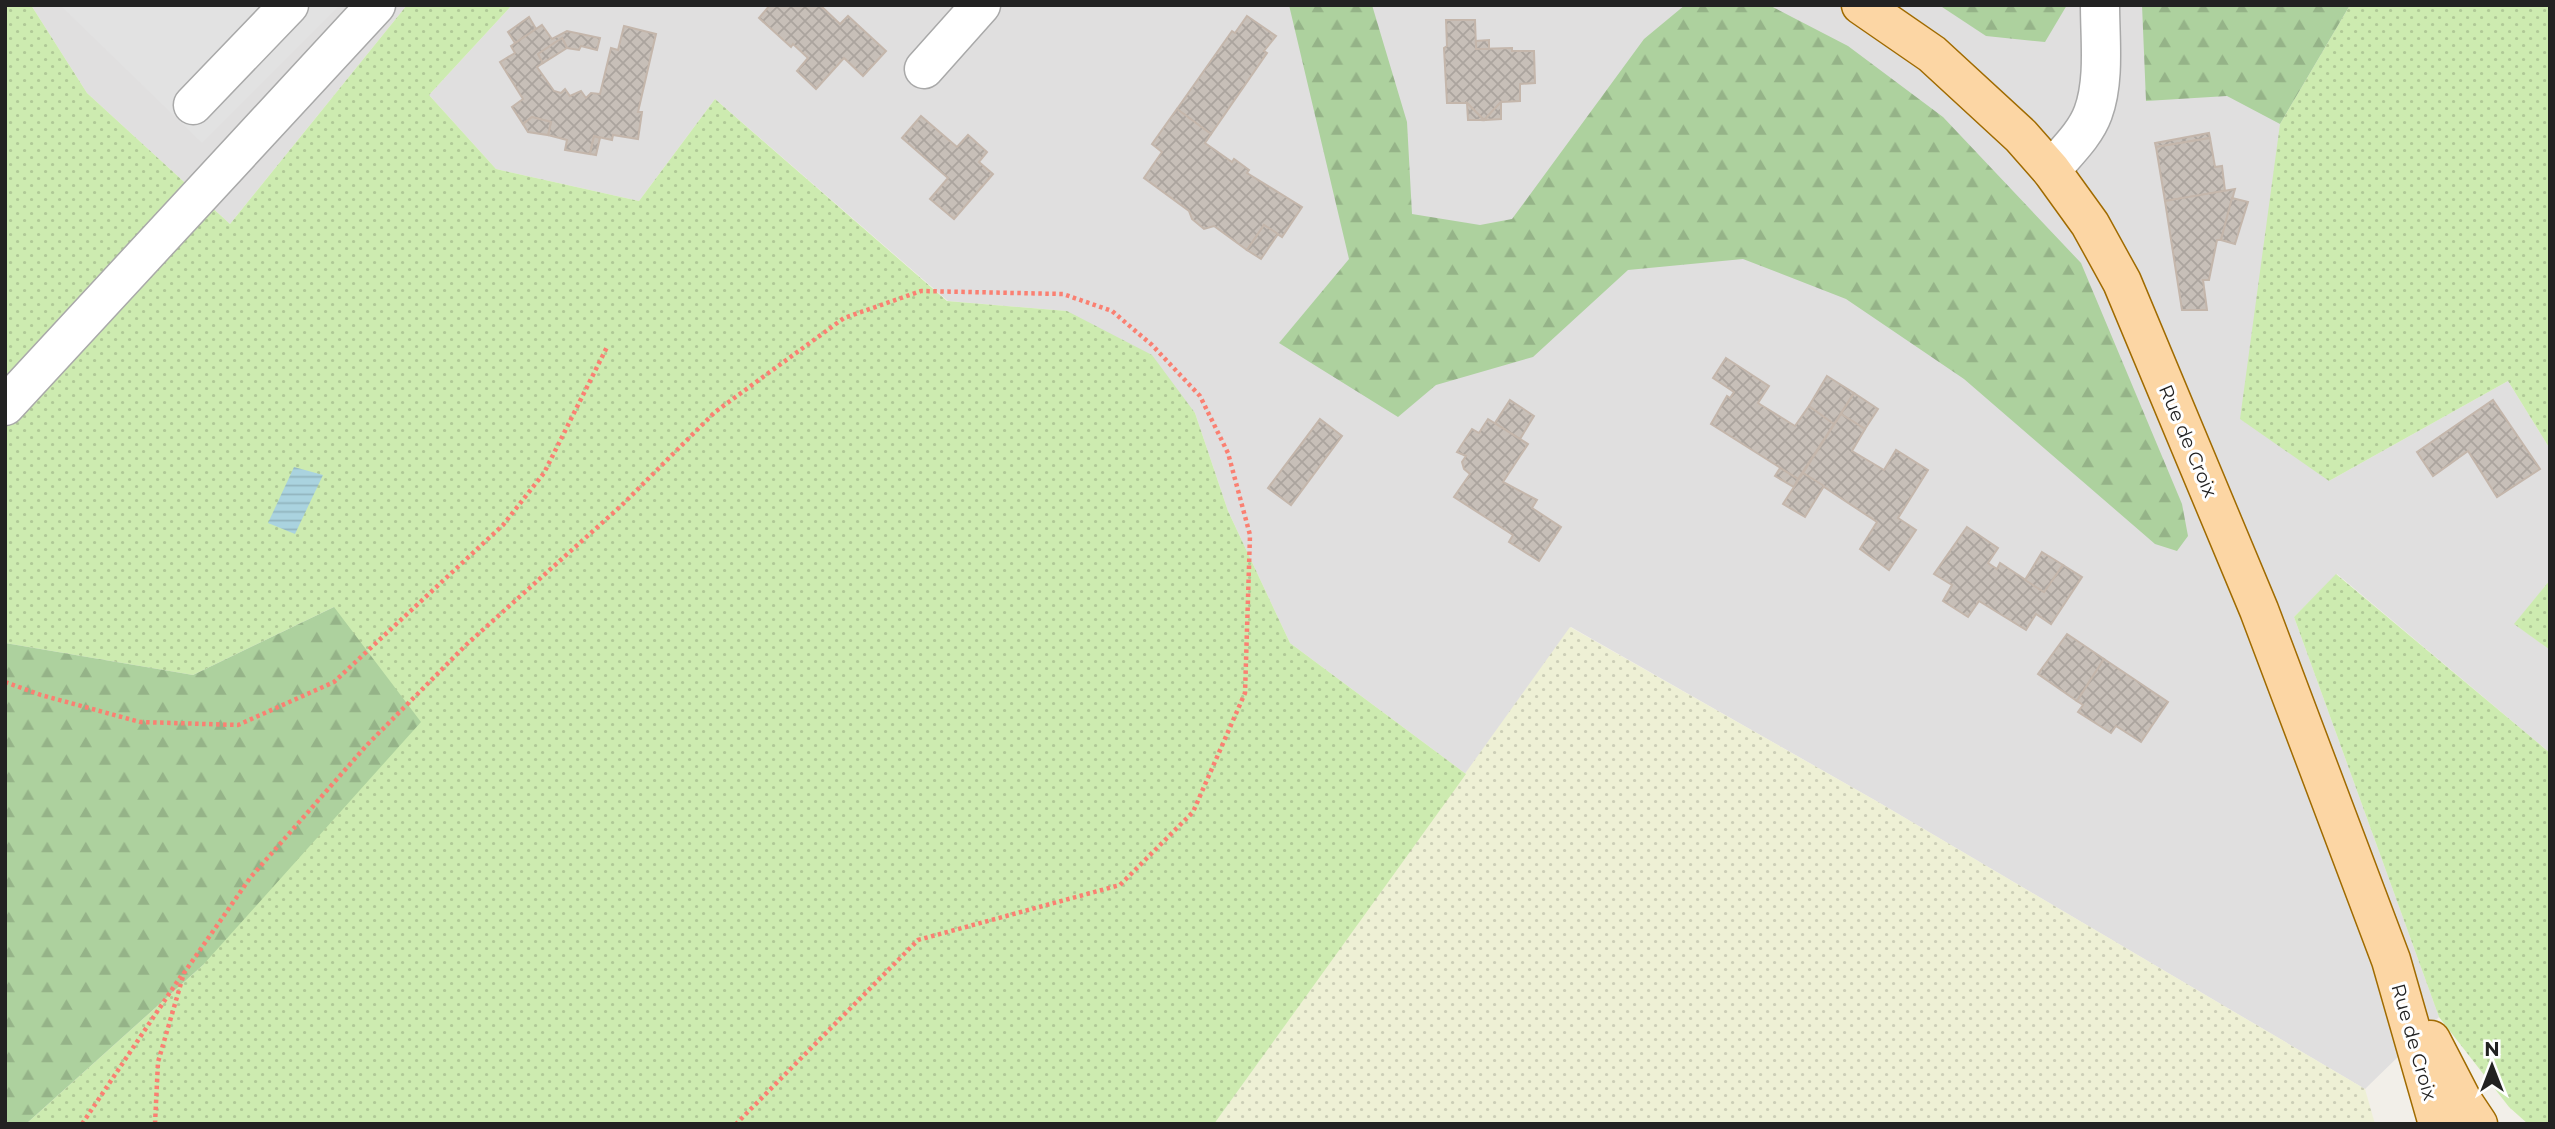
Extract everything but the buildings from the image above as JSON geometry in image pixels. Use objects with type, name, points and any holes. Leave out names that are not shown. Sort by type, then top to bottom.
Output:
[{"type":"main road","name":"Rue de Croix","points":[[1861,5],[1931,54],[2021,136],[2051,170],[2090,224],[2122,282],[2259,610],[2391,960],[2438,1124]]},
{"type":"main road","name":"Rue de Croix","points":[[2391,960],[2462,1100],[2478,1124]]},
{"type":"street","points":[[193,105],[289,5]]},
{"type":"street","points":[[5,406],[376,5]]},
{"type":"street","points":[[924,69],[981,5]]},
{"type":"street","points":[[2051,170],[2093,114],[2100,69],[2100,5]]},
{"type":"path","points":[[82,1124],[250,878],[366,746],[467,644],[622,505],[715,412],[844,318],[920,291],[1063,294],[1112,312],[1152,345],[1200,396],[1228,453],[1250,535],[1245,693],[1193,812],[1121,885],[918,940],[736,1124]]},
{"type":"path","points":[[5,682],[41,695],[140,722],[238,725],[334,682],[503,524],[544,473],[608,345]]},
{"type":"path","points":[[155,1124],[158,1062],[184,973]]},
{"type":"shaded area","points":[[31,5],[407,5],[230,224],[87,93]]},
{"type":"shaded area","points":[[60,5],[340,5],[202,143]]},
{"type":"shaded area","points":[[512,5],[2350,5],[2280,124],[2329,481],[2508,381],[2550,449],[2550,580],[2515,624],[2550,650],[2550,753],[2337,574],[2294,617],[2439,1017],[2365,1089],[1878,802],[1571,627],[1466,774],[1290,643],[1228,511],[1195,413],[1067,311],[948,301],[715,99],[639,201],[496,169],[429,95]]},
{"type":"green space","points":[[5,5],[31,5],[87,93],[230,224],[407,5],[512,5],[429,95],[496,169],[639,201],[715,99],[947,301],[1067,311],[1152,355],[1195,413],[1228,511],[1290,643],[1466,774],[1214,1124],[26,1124],[203,965],[334,607],[193,675],[5,643]]},
{"type":"green space","points":[[1289,5],[1372,5],[1407,122],[1412,214],[1480,225],[1512,219],[1644,39],[1685,5],[1769,5],[1848,46],[1943,117],[2081,263],[2182,504],[2188,536],[2177,551],[2155,544],[1964,379],[1846,299],[1743,259],[1628,270],[1533,357],[1436,385],[1398,417],[1279,343],[1349,259]]},
{"type":"green space","points":[[1939,5],[2067,5],[2045,42],[1986,36]]},
{"type":"green space","points":[[2142,5],[2350,5],[2280,124],[2227,96],[2146,101]]},
{"type":"green space","points":[[2350,5],[2550,5],[2550,449],[2508,381],[2329,481],[2240,419],[2280,124]]},
{"type":"green space","points":[[2336,574],[2550,753],[2550,1124],[2528,1124],[2509,1107],[2439,1017],[2294,617]]},
{"type":"green space","points":[[2550,580],[2550,650],[2514,624]]},
{"type":"green space","points":[[334,607],[421,722],[203,965],[26,1124],[5,1124],[5,643],[193,675]]},
{"type":"green space","points":[[1570,627],[1878,802],[2365,1089],[2375,1124],[1214,1124]]},
{"type":"water","points":[[294,467],[323,475],[295,534],[268,523]]}]
